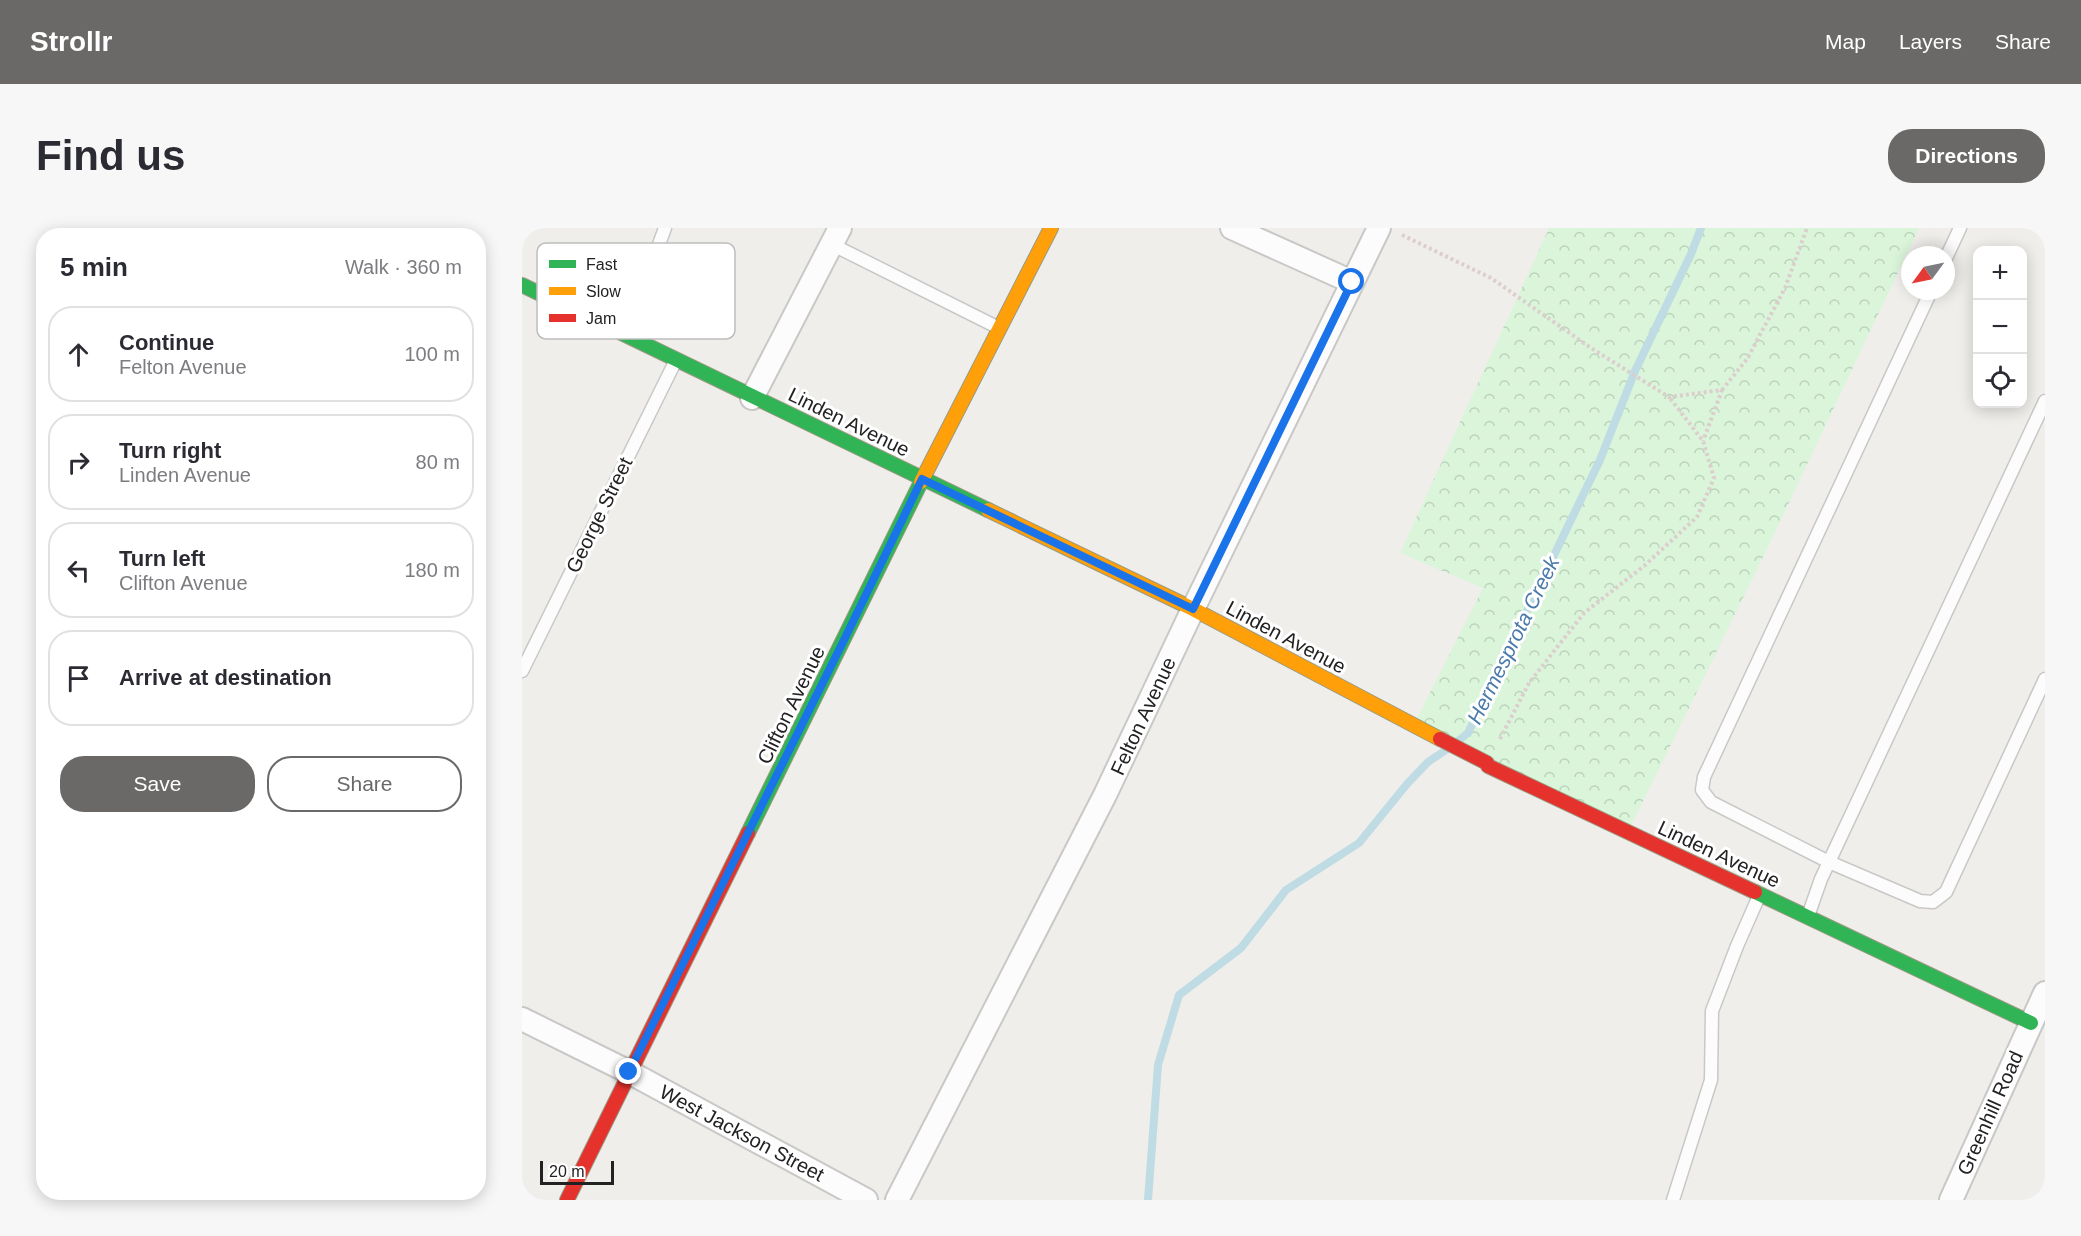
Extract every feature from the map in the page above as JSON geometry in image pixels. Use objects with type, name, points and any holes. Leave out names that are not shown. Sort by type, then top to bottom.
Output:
[{"type":"street","name":"Clifton Avenue","points":[[567,1200],[922,479],[1051,228]]},
{"type":"street","points":[[1232,228],[1352,282]]},
{"type":"street","name":"Felton Avenue","points":[[897,1200],[1105,795],[1378,228]]},
{"type":"street","points":[[752,398],[836,236]]},
{"type":"street","name":"Linden Avenue","points":[[522,285],[537,292]]},
{"type":"street","name":"Linden Avenue","points":[[634,339],[752,398],[1193,609],[1487,763],[1488,766],[2031,1023]]},
{"type":"street","name":"Greenhill Road","points":[[1951,1200],[2045,993]]},
{"type":"street","name":"West Jackson Street","points":[[522,1020],[629,1072],[866,1200]]},
{"type":"lane","points":[[660,243],[665,228]]},
{"type":"lane","points":[[1952,246],[1960,228]]},
{"type":"lane","points":[[836,236],[1000,328]]},
{"type":"lane","points":[[1927,300],[1704,777],[1702,790],[1711,802],[1829,862],[1920,901],[1933,902],[1946,892],[2045,679]]},
{"type":"lane","name":"George Street","points":[[522,671],[676,360]]},
{"type":"lane","points":[[1807,917],[1829,862],[2045,401]]},
{"type":"lane","points":[[1673,1200],[1711,1080],[1712,1011],[1760,895]]},
{"type":"path","points":[[1703,441],[1722,390],[1747,359],[1785,288],[1807,228]]},
{"type":"path","points":[[1402,235],[1491,278],[1591,348],[1669,397],[1703,441],[1714,478],[1697,517],[1644,566],[1584,613],[1529,683],[1487,763]]},
{"type":"path","points":[[1669,397],[1722,390]]},
{"type":"green space","points":[[1549,228],[1919,228],[1910,246],[1901,246],[1901,266],[1769,545],[1628,832],[1413,726],[1483,588],[1400,553]]},
{"type":"waterway","name":"Hermesprota Creek","points":[[1458,741],[1468,733],[1600,460],[1635,371],[1691,254],[1701,228]]},
{"type":"waterway","name":"Hermesprota Creek","points":[[1148,1200],[1158,1065],[1179,995],[1241,948],[1286,890],[1359,843],[1407,784],[1428,762],[1446,750]]},
{"type":"traffic: fast","points":[[522,285],[537,292]]},
{"type":"traffic: fast","points":[[634,339],[988,510]]},
{"type":"traffic: fast","points":[[748,833],[921,482]]},
{"type":"traffic: fast","points":[[1755,892],[2031,1023]]},
{"type":"traffic: slow","points":[[921,482],[1051,228]]},
{"type":"traffic: slow","points":[[988,510],[1193,609],[1440,739]]},
{"type":"traffic: jam","points":[[1440,739],[1487,763],[1488,766],[1755,892]]},
{"type":"traffic: jam","points":[[567,1200],[748,833]]},
{"type":"route","points":[[629,1072],[922,479],[1193,609],[1352,282]]}]
